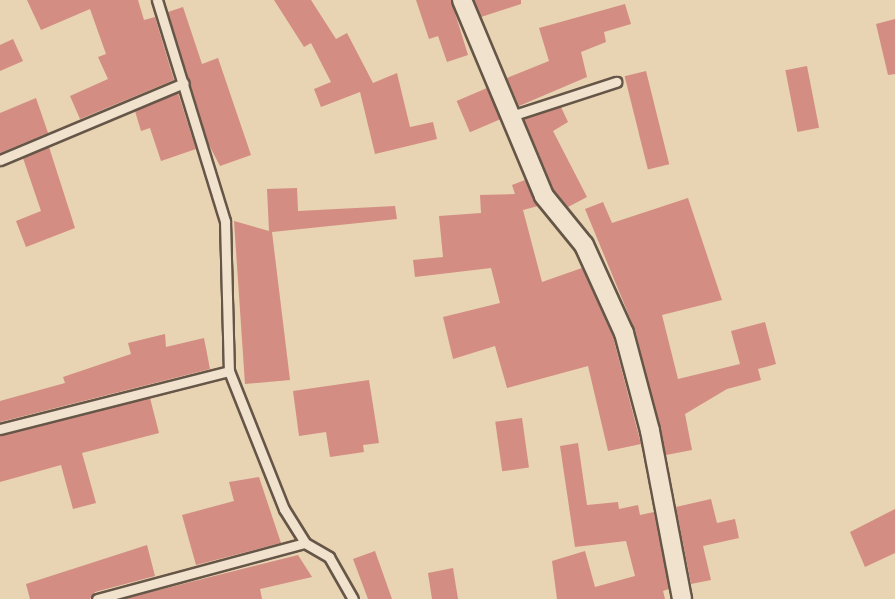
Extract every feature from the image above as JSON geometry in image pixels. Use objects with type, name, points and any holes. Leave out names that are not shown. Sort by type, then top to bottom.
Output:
[{"type":"street","points":[[462,0],[508,117],[544,196],[584,245],[624,333],[650,431],[682,599]]},
{"type":"lane","points":[[157,0],[225,220],[229,371],[248,428],[305,543],[329,557],[354,599]]},
{"type":"lane","points":[[508,117],[616,82]]},
{"type":"lane","points":[[0,160],[184,83]]},
{"type":"lane","points":[[0,429],[229,371]]},
{"type":"lane","points":[[97,599],[305,543]]},
{"type":"building","points":[[27,0],[138,0],[144,20],[155,17],[174,80],[80,119],[70,96],[108,79],[98,57],[106,54],[90,9],[41,30]]},
{"type":"building","points":[[274,0],[311,0],[336,39],[347,33],[373,83],[397,73],[410,127],[433,122],[437,139],[375,154],[360,92],[321,107],[314,89],[331,82],[311,43],[304,47]]},
{"type":"building","points":[[416,0],[451,0],[468,55],[447,62],[438,36],[429,39]]},
{"type":"building","points":[[474,0],[521,0],[521,4],[481,17]]},
{"type":"building","points":[[625,4],[631,24],[604,32],[606,42],[581,52],[587,77],[519,106],[507,78],[549,61],[539,28]]},
{"type":"building","points":[[183,7],[202,64],[218,58],[251,155],[220,166],[209,145],[168,12]]},
{"type":"building","points":[[895,19],[895,74],[888,75],[876,24]]},
{"type":"building","points":[[13,39],[23,61],[0,71],[0,45]]},
{"type":"building","points":[[807,66],[819,128],[797,132],[785,70]]},
{"type":"building","points":[[646,71],[669,164],[648,169],[625,76]]},
{"type":"building","points":[[487,88],[500,119],[470,132],[457,101]]},
{"type":"building","points":[[178,93],[196,149],[161,161],[150,128],[141,131],[135,111]]},
{"type":"building","points":[[36,98],[48,133],[0,153],[0,113]]},
{"type":"building","points":[[561,107],[568,122],[553,131],[587,197],[568,207],[554,190],[524,119]]},
{"type":"building","points":[[49,147],[75,228],[26,247],[16,221],[41,211],[23,158]]},
{"type":"building","points":[[525,180],[538,206],[523,210],[542,282],[582,268],[613,337],[641,444],[608,451],[588,366],[507,388],[495,346],[453,359],[443,317],[500,303],[491,268],[415,277],[413,260],[443,257],[439,216],[481,213],[480,195],[515,194],[512,185]]},
{"type":"building","points":[[297,188],[298,211],[395,206],[397,219],[272,232],[290,380],[245,384],[234,221],[269,231],[267,189]]},
{"type":"building","points":[[688,198],[722,300],[662,315],[678,379],[740,364],[731,331],[765,322],[776,364],[758,369],[761,380],[727,389],[685,414],[692,450],[666,455],[635,330],[585,209],[603,202],[612,223]]},
{"type":"building","points":[[165,334],[166,347],[204,338],[210,369],[0,422],[0,401],[65,383],[63,377],[131,354],[128,343]]},
{"type":"building","points":[[369,380],[379,443],[363,445],[364,452],[330,457],[326,432],[299,436],[293,391]]},
{"type":"building","points":[[150,398],[159,433],[82,453],[96,503],[73,509],[61,465],[0,482],[0,436]]},
{"type":"building","points":[[522,418],[529,468],[502,471],[495,422]]},
{"type":"building","points":[[578,443],[587,505],[618,502],[619,509],[638,505],[640,515],[654,512],[669,589],[663,591],[665,599],[557,599],[552,561],[585,551],[595,587],[635,576],[626,541],[575,547],[560,446]]},
{"type":"building","points":[[259,477],[281,543],[196,565],[182,515],[234,501],[229,482]]},
{"type":"building","points":[[711,499],[717,523],[735,519],[739,538],[703,546],[711,580],[691,584],[676,507]]},
{"type":"building","points":[[895,509],[895,553],[865,567],[850,532]]},
{"type":"building","points":[[147,545],[155,576],[95,592],[90,599],[30,599],[26,584]]},
{"type":"building","points":[[375,551],[392,599],[368,599],[353,559]]},
{"type":"building","points":[[298,555],[312,577],[260,589],[262,599],[123,599]]},
{"type":"building","points":[[453,568],[458,599],[432,599],[428,573]]}]
